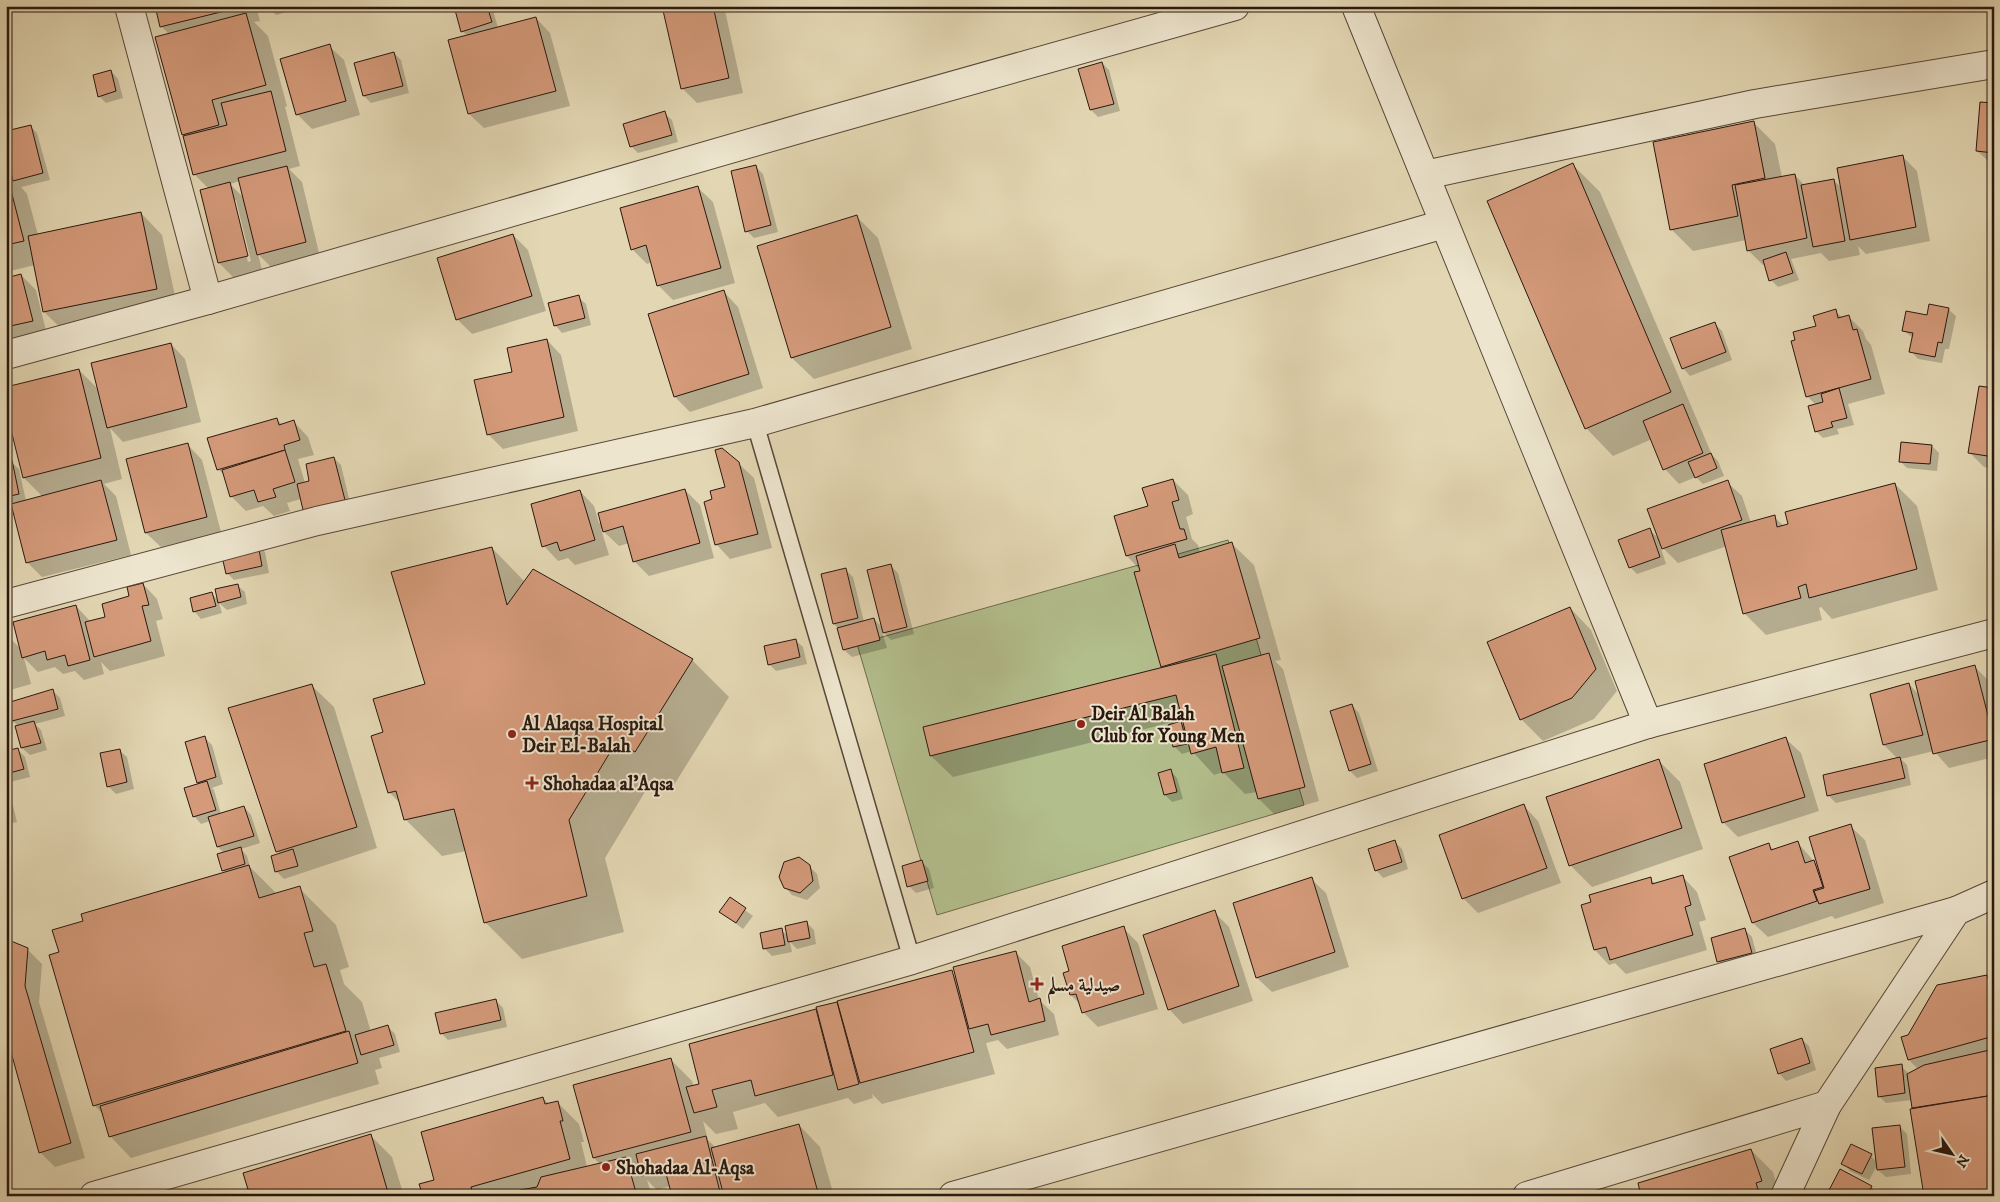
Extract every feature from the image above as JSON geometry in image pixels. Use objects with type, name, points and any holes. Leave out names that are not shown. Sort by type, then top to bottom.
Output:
[{"type":"street","points":[[129,6],[208,300]]},
{"type":"street","points":[[6,355],[208,300],[806,127],[1235,6]]},
{"type":"street","points":[[1356,6],[1648,724]]},
{"type":"street","points":[[1425,175],[1755,104],[1994,64]]},
{"type":"street","points":[[6,604],[317,522],[755,423],[1444,224]]},
{"type":"street","points":[[94,1196],[912,960],[1648,724],[1994,633]]},
{"type":"street","points":[[953,1196],[1956,911],[1994,894]]},
{"type":"street","points":[[1785,1196],[1826,1106],[1956,911]]},
{"type":"street","points":[[1527,1196],[1826,1106]]},
{"type":"lane","points":[[755,423],[912,960]]},
{"type":"green space","name":"Deir Al Balah Club for Young Men","points":[[1228,540],[1304,805],[937,915],[857,644]]},
{"type":"building","points":[[155,6],[245,6],[160,27]]},
{"type":"building","points":[[469,6],[487,6],[492,22],[461,32],[455,10]]},
{"type":"building","points":[[662,6],[713,6],[729,78],[681,89]]},
{"type":"building","points":[[246,13],[266,85],[212,100],[219,125],[182,135],[155,37]]},
{"type":"building","points":[[536,17],[556,91],[468,114],[448,40]]},
{"type":"building","points":[[330,44],[346,101],[296,115],[280,59]]},
{"type":"building","points":[[394,52],[403,86],[363,96],[354,63]]},
{"type":"building","points":[[1102,62],[1114,104],[1090,110],[1078,69]]},
{"type":"building","points":[[111,70],[116,91],[98,97],[93,75]]},
{"type":"building","points":[[271,91],[286,151],[193,175],[183,136],[227,125],[221,103]]},
{"type":"building","points":[[1980,102],[1994,103],[1994,153],[1976,151]]},
{"type":"building","points":[[665,111],[672,135],[630,147],[623,124]]},
{"type":"building","points":[[1754,121],[1765,178],[1732,185],[1738,216],[1670,230],[1653,142]]},
{"type":"building","points":[[31,125],[43,173],[13,181],[6,153],[6,131]]},
{"type":"building","points":[[1903,155],[1916,227],[1850,240],[1837,168]]},
{"type":"building","points":[[1573,163],[1671,392],[1585,429],[1487,201]]},
{"type":"building","points":[[756,165],[771,225],[745,232],[731,171]]},
{"type":"building","points":[[287,166],[306,242],[257,255],[238,178]]},
{"type":"building","points":[[6,171],[24,241],[6,245]]},
{"type":"building","points":[[1795,174],[1807,238],[1747,251],[1735,185]]},
{"type":"building","points":[[1834,179],[1845,241],[1813,247],[1801,185]]},
{"type":"building","points":[[230,182],[248,256],[218,263],[200,190]]},
{"type":"building","points":[[698,186],[721,268],[657,286],[646,245],[631,250],[620,208]]},
{"type":"building","points":[[141,212],[157,289],[43,312],[28,236]]},
{"type":"building","points":[[857,215],[891,327],[791,358],[757,246]]},
{"type":"building","points":[[513,234],[532,296],[456,320],[437,258]]},
{"type":"building","points":[[1786,252],[1793,273],[1769,281],[1763,260]]},
{"type":"building","points":[[21,274],[33,321],[6,327],[6,278]]},
{"type":"building","points":[[724,290],[749,374],[674,397],[648,314]]},
{"type":"building","points":[[579,295],[585,318],[554,326],[548,303]]},
{"type":"building","points":[[1929,304],[1949,308],[1942,343],[1938,342],[1935,357],[1909,352],[1913,333],[1902,331],[1906,311],[1927,315]]},
{"type":"building","points":[[1836,309],[1838,318],[1849,315],[1853,330],[1857,329],[1871,379],[1806,397],[1791,341],[1795,340],[1793,332],[1816,326],[1813,316]]},
{"type":"building","points":[[1715,322],[1726,352],[1682,369],[1670,338]]},
{"type":"building","points":[[547,339],[564,417],[487,435],[474,380],[512,372],[507,348]]},
{"type":"building","points":[[171,343],[187,407],[107,428],[91,363]]},
{"type":"building","points":[[79,369],[101,458],[23,478],[6,410],[6,387]]},
{"type":"building","points":[[1979,386],[1994,388],[1994,457],[1968,453]]},
{"type":"building","points":[[1839,388],[1847,418],[1831,422],[1833,427],[1815,432],[1808,406],[1823,402],[1821,394]]},
{"type":"building","points":[[1683,404],[1703,453],[1663,470],[1643,421]]},
{"type":"building","points":[[277,418],[279,425],[294,420],[300,440],[284,445],[285,450],[217,470],[207,438]]},
{"type":"building","points":[[1901,442],[1932,445],[1930,464],[1899,462]]},
{"type":"building","points":[[188,443],[207,517],[145,533],[126,459]]},
{"type":"building","points":[[722,448],[739,462],[758,534],[715,545],[704,502],[712,499],[710,491],[725,487],[715,450]]},
{"type":"building","points":[[285,450],[295,482],[273,489],[276,497],[258,502],[254,490],[230,497],[222,470]]},
{"type":"building","points":[[1711,453],[1717,468],[1695,478],[1688,462]]},
{"type":"building","points":[[334,457],[345,500],[303,510],[297,484],[309,481],[306,464]]},
{"type":"building","points":[[12,460],[19,494],[6,497],[6,462]]},
{"type":"building","points":[[1173,479],[1179,500],[1172,502],[1180,529],[1184,529],[1187,539],[1126,556],[1114,516],[1148,506],[1142,488]]},
{"type":"building","points":[[101,480],[117,540],[26,563],[11,504]]},
{"type":"building","points":[[1728,480],[1742,520],[1662,549],[1647,509]]},
{"type":"building","points":[[1895,483],[1917,569],[1809,598],[1806,584],[1798,587],[1801,598],[1743,614],[1721,530],[1775,515],[1777,527],[1788,524],[1785,512]]},
{"type":"building","points":[[685,489],[700,543],[633,562],[623,526],[603,532],[598,513]]},
{"type":"building","points":[[580,490],[595,540],[560,551],[557,542],[542,547],[531,504]]},
{"type":"building","points":[[1650,528],[1660,557],[1629,568],[1618,540]]},
{"type":"building","points":[[1232,542],[1260,638],[1161,667],[1134,572],[1140,571],[1136,556],[1175,544],[1179,558]]},
{"type":"building","points":[[258,544],[262,566],[226,574],[221,552]]},
{"type":"building","name":"Al Alaqsa Hospital Deir El-Balah","points":[[492,547],[507,605],[533,569],[693,659],[635,752],[617,741],[569,820],[587,896],[484,923],[454,809],[404,820],[396,791],[388,793],[371,736],[383,732],[373,699],[425,684],[391,572]]},
{"type":"building","points":[[891,564],[907,627],[883,633],[867,570]]},
{"type":"building","points":[[846,568],[858,618],[833,624],[821,574]]},
{"type":"building","points":[[143,583],[149,605],[142,606],[151,641],[94,657],[85,622],[105,617],[102,604],[129,596],[127,587]]},
{"type":"building","points":[[238,584],[241,597],[218,603],[215,589]]},
{"type":"building","points":[[212,592],[216,606],[193,612],[190,598]]},
{"type":"building","points":[[76,605],[90,660],[68,666],[65,655],[47,660],[45,651],[22,658],[13,622]]},
{"type":"building","points":[[1570,607],[1596,669],[1572,698],[1520,720],[1487,642]]},
{"type":"building","points":[[874,618],[880,640],[843,650],[837,628]]},
{"type":"building","points":[[796,639],[800,657],[768,665],[764,646]]},
{"type":"building","points":[[1269,653],[1305,787],[1258,799],[1222,666]]},
{"type":"building","points":[[1216,654],[1244,768],[1222,773],[1216,747],[1191,754],[1176,695],[930,756],[923,727]]},
{"type":"building","points":[[1975,665],[1994,739],[1933,754],[1915,681]]},
{"type":"building","points":[[1909,683],[1923,735],[1883,745],[1870,694]]},
{"type":"building","points":[[312,684],[357,827],[276,852],[228,708]]},
{"type":"building","points":[[53,689],[58,709],[12,721],[7,703]]},
{"type":"building","points":[[1352,704],[1371,764],[1349,771],[1330,711]]},
{"type":"building","points":[[34,721],[41,743],[21,748],[15,726]]},
{"type":"building","points":[[1181,721],[1187,744],[1173,747],[1168,725]]},
{"type":"building","points":[[205,736],[216,777],[197,783],[185,742]]},
{"type":"building","points":[[1786,737],[1805,797],[1722,823],[1704,764]]},
{"type":"building","points":[[18,748],[24,769],[6,774],[6,751]]},
{"type":"building","points":[[120,749],[127,782],[107,787],[100,753]]},
{"type":"building","points":[[1900,757],[1905,778],[1827,796],[1823,775]]},
{"type":"building","points":[[1659,759],[1682,828],[1569,866],[1546,797]]},
{"type":"building","points":[[1171,769],[1177,792],[1164,795],[1158,773]]},
{"type":"building","points":[[207,781],[216,810],[193,817],[184,788]]},
{"type":"building","points":[[1524,804],[1547,868],[1462,899],[1439,835]]},
{"type":"building","points":[[244,806],[254,836],[217,847],[208,817]]},
{"type":"building","points":[[1851,824],[1870,889],[1819,904],[1814,891],[1824,888],[1809,837]]},
{"type":"building","points":[[1395,840],[1402,862],[1375,871],[1368,849]]},
{"type":"building","points":[[1798,841],[1805,863],[1814,860],[1823,887],[1813,890],[1817,901],[1752,923],[1729,857],[1769,843],[1771,850]]},
{"type":"building","points":[[241,847],[245,864],[222,871],[217,854]]},
{"type":"building","points":[[293,849],[298,866],[275,872],[271,856]]},
{"type":"building","points":[[799,857],[810,865],[813,881],[800,893],[784,888],[779,877],[784,862]]},
{"type":"building","points":[[922,860],[928,881],[907,887],[902,866]]},
{"type":"building","points":[[249,865],[259,898],[300,886],[313,931],[304,933],[314,967],[326,964],[346,1031],[93,1106],[49,955],[59,952],[52,930],[83,921],[81,914]]},
{"type":"building","points":[[1683,875],[1691,905],[1685,907],[1693,935],[1610,960],[1606,947],[1594,950],[1581,905],[1591,902],[1589,895],[1651,877],[1652,884]]},
{"type":"building","points":[[1312,877],[1335,952],[1256,978],[1233,903]]},
{"type":"building","points":[[730,897],[746,908],[736,923],[719,912]]},
{"type":"building","points":[[1215,910],[1239,986],[1168,1010],[1143,935]]},
{"type":"building","points":[[807,921],[810,938],[788,942],[785,926]]},
{"type":"building","points":[[1124,926],[1144,994],[1082,1013],[1076,994],[1070,995],[1063,973],[1069,971],[1062,946]]},
{"type":"building","points":[[782,928],[785,945],[763,949],[760,933]]},
{"type":"building","points":[[1745,928],[1752,953],[1717,962],[1711,938]]},
{"type":"building","points":[[11,941],[28,948],[25,986],[71,1143],[39,1153],[6,1034],[6,951]]},
{"type":"building","points":[[1016,951],[1029,1002],[1040,998],[1045,1021],[991,1035],[988,1024],[969,1029],[953,967]]},
{"type":"building","points":[[952,970],[974,1052],[860,1083],[837,1001]]},
{"type":"building","points":[[1987,975],[1994,993],[1994,1036],[1908,1060],[1901,1037],[1908,1035],[1937,985]]},
{"type":"building","points":[[496,999],[501,1020],[440,1034],[435,1013]]},
{"type":"building","points":[[837,1002],[859,1084],[838,1090],[816,1007]]},
{"type":"building","points":[[816,1009],[833,1075],[755,1096],[751,1080],[712,1090],[717,1107],[694,1113],[686,1087],[699,1084],[689,1044]]},
{"type":"building","points":[[388,1025],[394,1045],[361,1055],[355,1035]]},
{"type":"building","points":[[349,1031],[358,1063],[109,1137],[100,1106]]},
{"type":"building","points":[[1802,1038],[1810,1063],[1778,1074],[1770,1049]]},
{"type":"building","points":[[1994,1049],[1994,1095],[1912,1108],[1907,1074],[1924,1065]]},
{"type":"building","points":[[671,1058],[691,1132],[593,1158],[573,1085]]},
{"type":"building","points":[[1902,1064],[1905,1093],[1878,1097],[1875,1068]]},
{"type":"building","points":[[1994,1095],[1994,1196],[1924,1196],[1910,1109]]},
{"type":"building","points":[[543,1097],[545,1104],[558,1101],[563,1121],[560,1121],[570,1159],[471,1187],[473,1194],[467,1196],[423,1196],[419,1184],[434,1180],[421,1132]]},
{"type":"building","points":[[799,1124],[819,1196],[724,1196],[711,1148]]},
{"type":"building","points":[[1900,1125],[1905,1167],[1877,1170],[1872,1128]]},
{"type":"building","points":[[371,1134],[389,1196],[250,1196],[243,1173]]},
{"type":"building","points":[[706,1136],[721,1196],[672,1196],[665,1170],[641,1176],[636,1154]]},
{"type":"building","points":[[1851,1144],[1872,1154],[1862,1174],[1841,1164]]},
{"type":"building","points":[[1751,1149],[1762,1181],[1756,1183],[1760,1196],[1641,1196],[1638,1183]]},
{"type":"building","name":"Shohadaa Al-Aqsa","points":[[626,1157],[637,1196],[521,1196],[520,1190],[537,1187],[541,1177]]},
{"type":"building","points":[[1840,1169],[1872,1186],[1867,1196],[1826,1196]]},
{"type":"place","name":"Deir Al Balah Club for Young Men","points":[[1081,724]]},
{"type":"place","name":"Al Alaqsa Hospital Deir El-Balah","points":[[512,734]]},
{"type":"place","name":"Shohadaa al'Aqsa","points":[[532,783]]},
{"type":"place","name":"صيدلية مسلم","points":[[1037,984]]},
{"type":"place","name":"Shohadaa Al-Aqsa","points":[[606,1167]]}]
